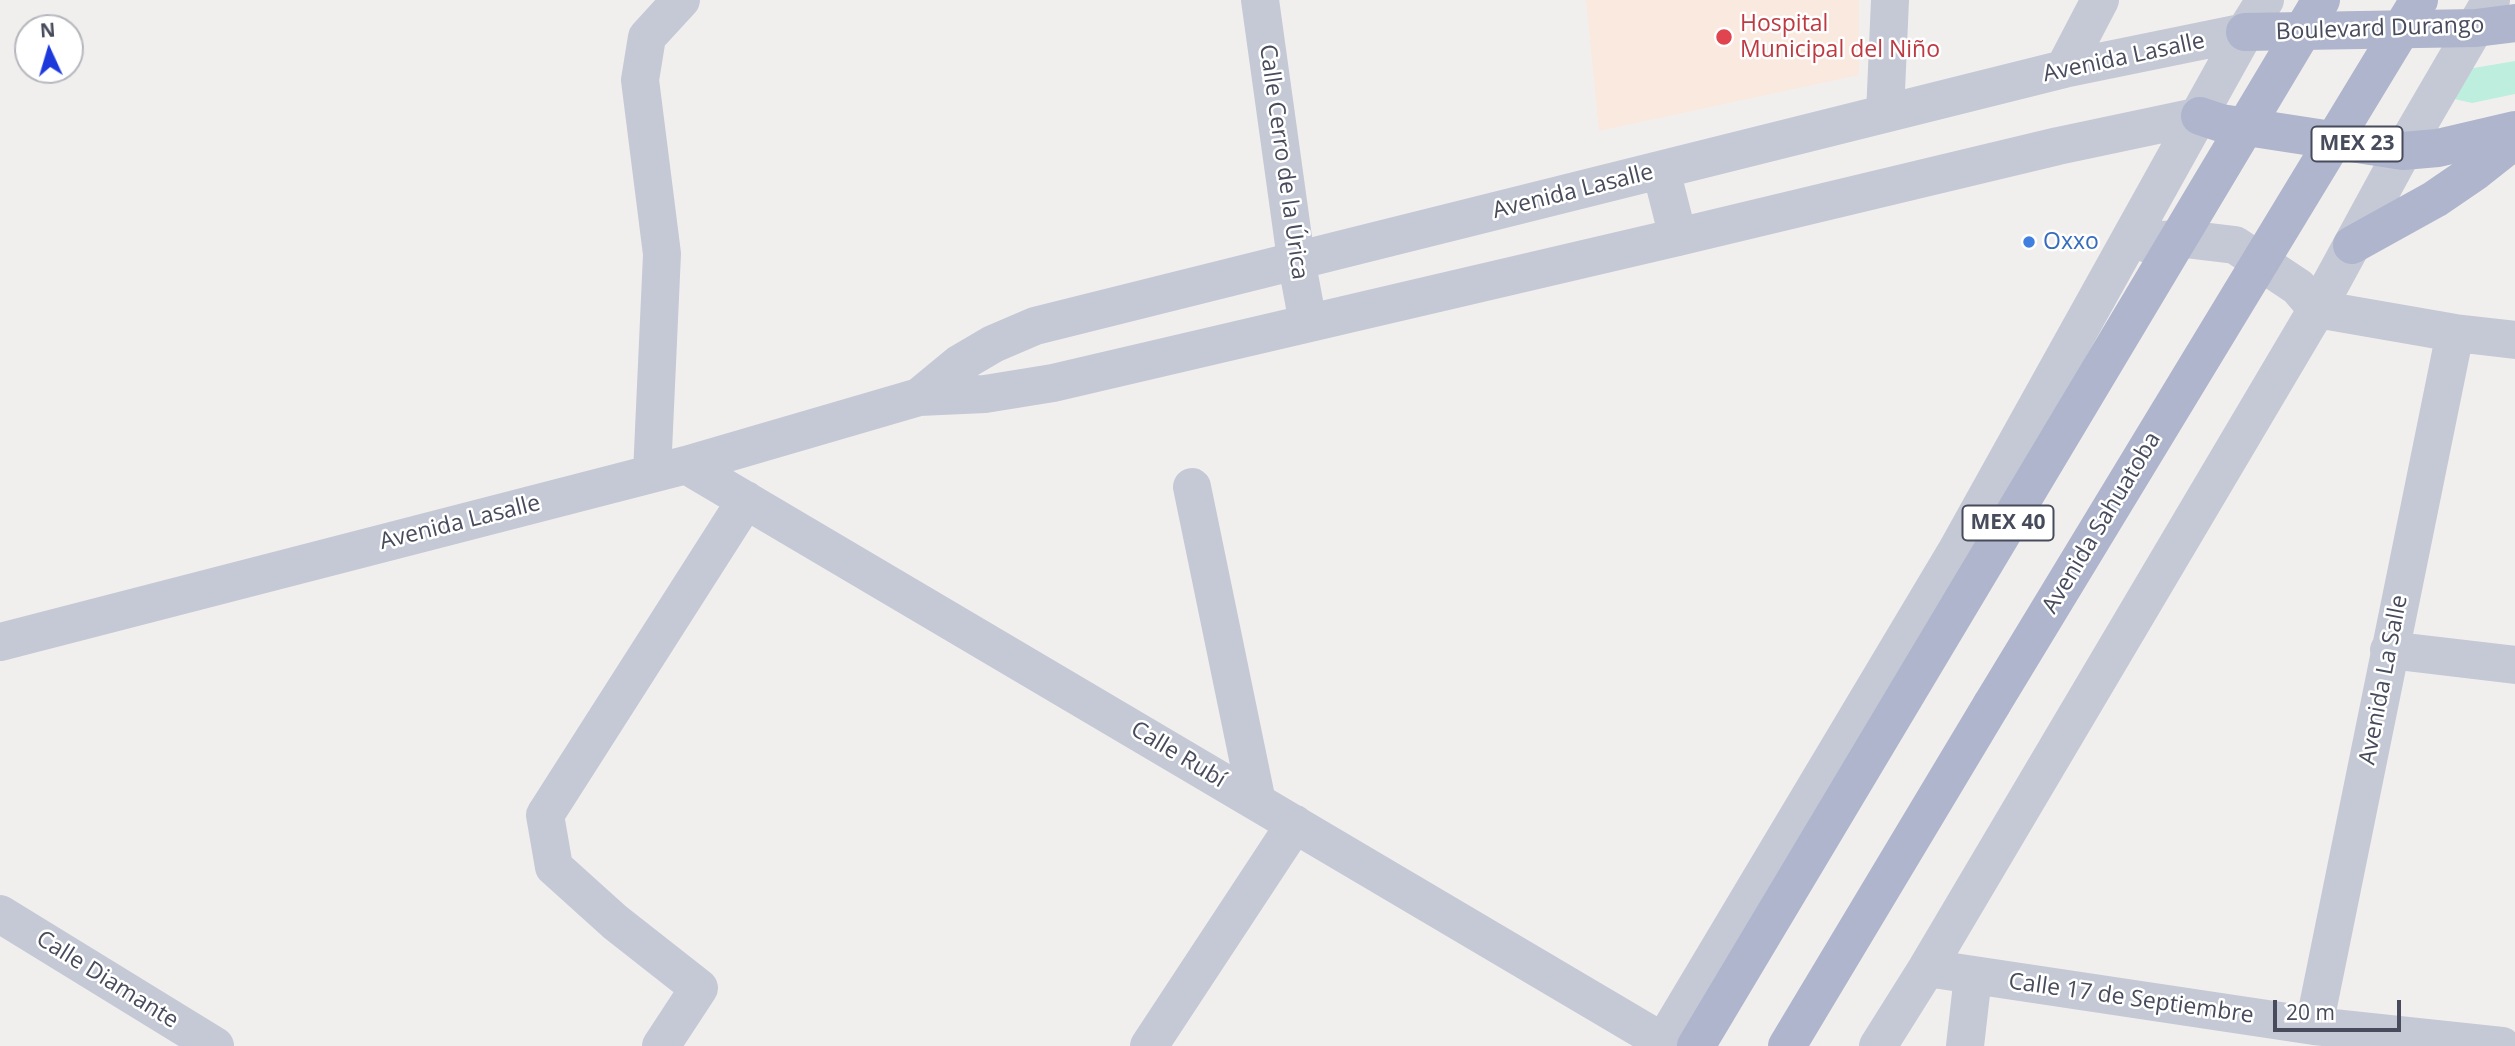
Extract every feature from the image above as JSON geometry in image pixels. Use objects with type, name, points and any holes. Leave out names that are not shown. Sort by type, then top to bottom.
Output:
[{"type":"main road","name":"MEX 40","points":[[1673,1045],[2321,0]]},
{"type":"main road","name":"Avenida Sahuatoba","points":[[1787,1046],[2418,0]]},
{"type":"main road","name":"Boulevard Durango","points":[[2245,32],[2484,14],[2515,23]]},
{"type":"main road","name":"MEX 23","points":[[2200,116],[2221,123],[2403,151],[2438,148],[2515,130]]},
{"type":"main road","points":[[2352,244],[2435,199],[2515,140]]},
{"type":"street","points":[[669,469],[662,254],[640,80],[647,37],[681,0]]},
{"type":"street","name":"Calle Cerro de la Úrica","points":[[1260,0],[1296,259],[1308,323]]},
{"type":"street","points":[[1885,114],[1890,0]]},
{"type":"street","points":[[2064,69],[2099,0]]},
{"type":"street","points":[[1673,1045],[1957,550],[2265,0]]},
{"type":"street","points":[[1878,1046],[2318,309],[2403,151],[2484,14]]},
{"type":"street","name":"Avenida Lasalle","points":[[919,397],[959,365],[1035,326],[2064,69],[2245,32]]},
{"type":"street","name":"Avenida Lasalle","points":[[0,642],[669,469],[919,397],[985,394],[1053,383],[2058,146],[2200,116]]},
{"type":"street","points":[[1661,170],[1678,237]]},
{"type":"street","points":[[2124,252],[2158,240],[2185,239],[2235,245],[2298,287],[2318,309],[2455,333],[2515,340]]},
{"type":"street","name":"Avenida La Salle","points":[[2314,1026],[2455,333]]},
{"type":"street","name":"Calle Rubí","points":[[669,469],[746,500],[1673,1045]]},
{"type":"street","points":[[1192,487],[1257,802]]},
{"type":"street","points":[[661,1046],[699,988],[615,922],[554,867],[545,815],[746,500]]},
{"type":"street","points":[[2389,650],[2515,665]]},
{"type":"street","points":[[1149,1046],[1295,824]]},
{"type":"street","name":"Calle Diamante","points":[[0,914],[215,1046]]},
{"type":"street","name":"Calle 17 de Septiembre","points":[[1927,968],[2314,1026],[2502,1046]]},
{"type":"street","points":[[1965,1046],[1973,976]]},
{"type":"shaded area","name":"Hospital Municipal del Niño","points":[[1586,0],[1859,0],[1859,75],[1599,131]]},
{"type":"green space","points":[[2515,61],[2515,94],[2472,103],[2450,98],[2456,71]]},
{"type":"place","name":"Hospital Municipal del Niño","points":[[1724,37]]},
{"type":"place","name":"Oxxo","points":[[2029,242]]}]
